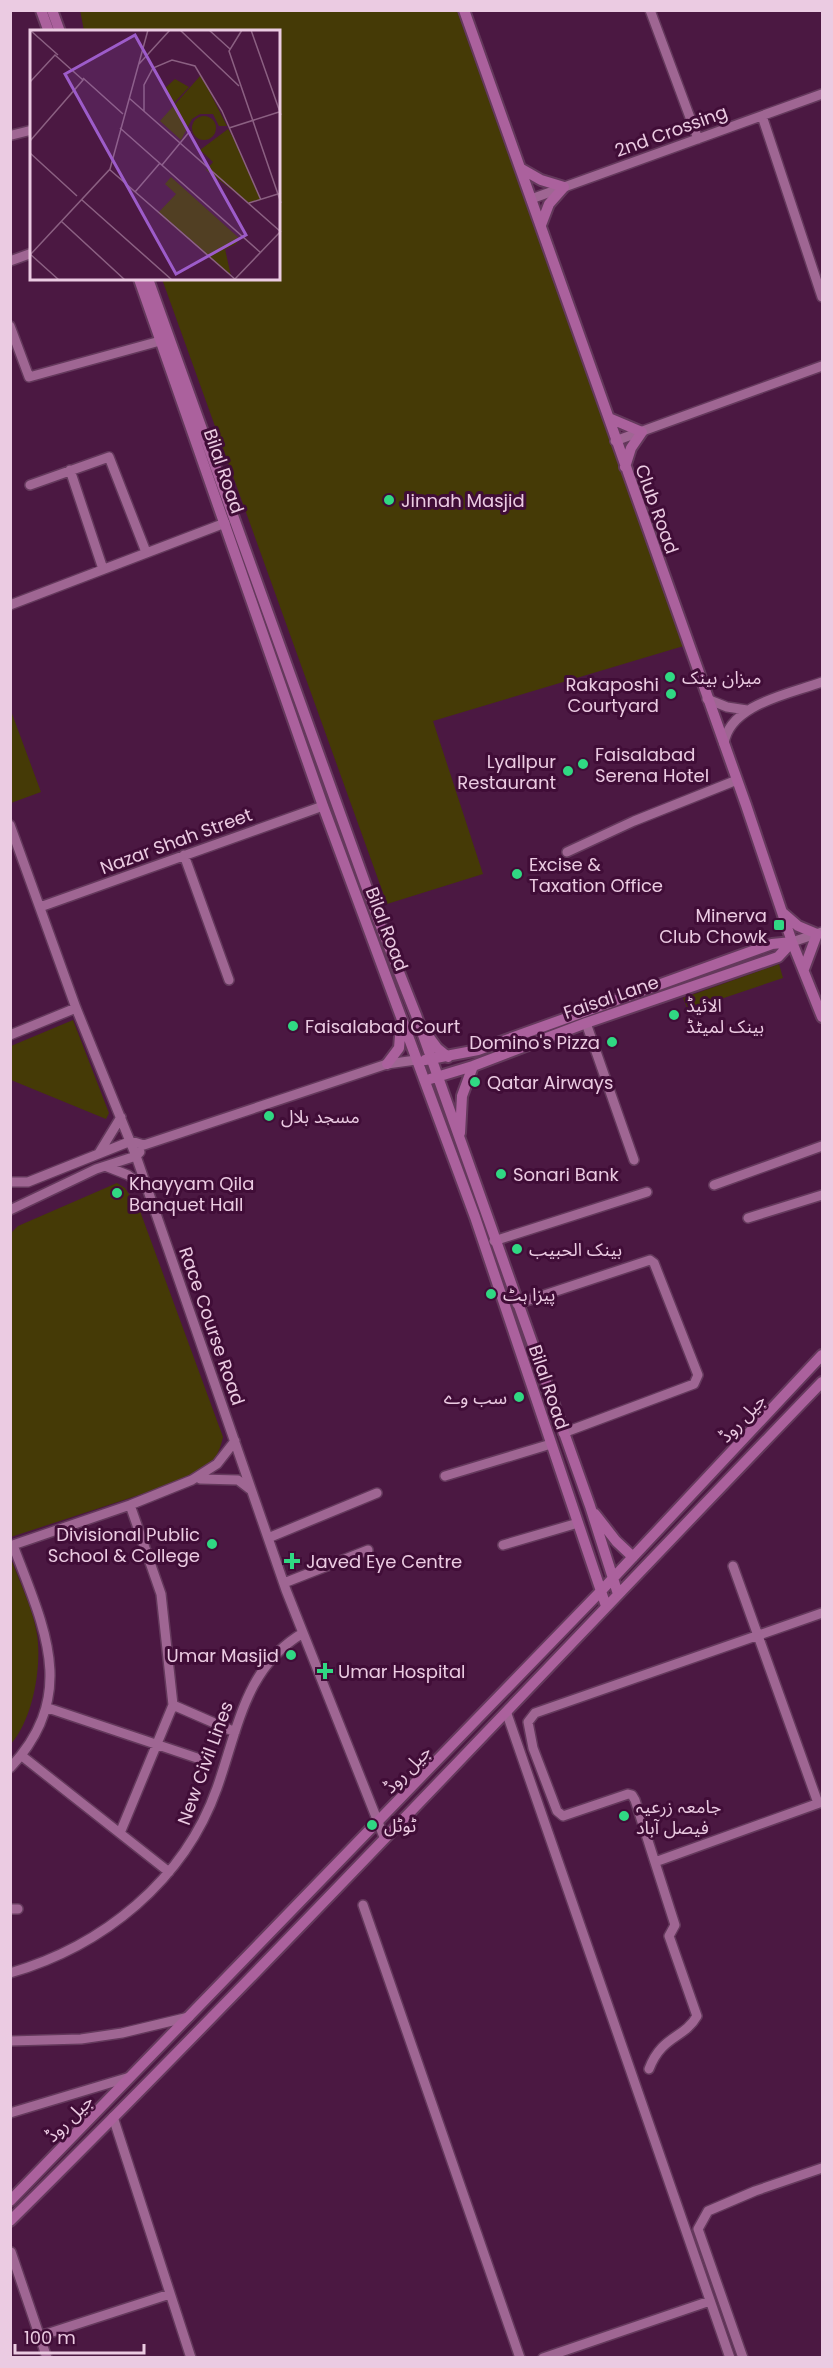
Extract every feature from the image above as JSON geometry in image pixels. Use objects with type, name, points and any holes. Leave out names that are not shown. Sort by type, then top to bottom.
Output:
[{"type":"main road","points":[[41,10],[48,30]]},
{"type":"main road","points":[[52,10],[59,30]]},
{"type":"main road","name":"Club Road","points":[[464,10],[737,780],[792,942],[822,1017]]},
{"type":"main road","points":[[520,168],[541,180],[564,187],[549,204],[541,225]]},
{"type":"main road","name":"Bilal Road","points":[[139,280],[323,806],[402,1017],[422,1081],[475,1217],[606,1606]]},
{"type":"main road","name":"Bilal Road","points":[[148,280],[378,919],[416,1015],[494,1241],[590,1506]]},
{"type":"main road","points":[[609,418],[642,432],[631,448],[625,467]]},
{"type":"main road","points":[[783,913],[798,926],[820,933],[804,969]]},
{"type":"main road","name":"Faisal Lane","points":[[422,1081],[473,1066],[586,1023],[778,957],[792,942]]},
{"type":"main road","name":"Faisal Lane","points":[[416,1060],[430,1060],[478,1050],[772,944],[792,942]]},
{"type":"main road","points":[[416,1015],[427,1036],[448,1057]]},
{"type":"main road","points":[[387,1064],[399,1048],[402,1017]]},
{"type":"main road","points":[[459,1141],[462,1096],[473,1066]]},
{"type":"main road","name":"جیل روڈ","points":[[10,2201],[135,2075],[614,1578],[822,1355]]},
{"type":"main road","name":"جیل روڈ","points":[[10,2221],[507,1713],[606,1606],[822,1382]]},
{"type":"main road","points":[[590,1506],[616,1541],[633,1557]]},
{"type":"main road","points":[[590,1506],[618,1594]]},
{"type":"street","points":[[650,10],[698,139]]},
{"type":"street","name":"2nd Crossing","points":[[531,199],[822,94]]},
{"type":"street","points":[[762,116],[822,297]]},
{"type":"street","points":[[12,135],[30,130]]},
{"type":"street","points":[[10,261],[30,254]]},
{"type":"street","points":[[10,326],[29,377],[160,341]]},
{"type":"street","points":[[615,441],[822,366]]},
{"type":"street","points":[[30,485],[109,457],[146,552]]},
{"type":"street","points":[[70,470],[103,569]]},
{"type":"street","points":[[10,605],[225,523]]},
{"type":"street","points":[[724,746],[733,721],[747,710],[822,682]]},
{"type":"street","points":[[707,699],[727,707],[747,710]]},
{"type":"street","points":[[567,852],[634,821],[737,780]]},
{"type":"street","name":"Nazar Shah Street","points":[[40,908],[323,806]]},
{"type":"street","name":"Race Course Road","points":[[10,825],[76,1008],[122,1117],[284,1583],[384,1837]]},
{"type":"street","points":[[184,855],[229,980]]},
{"type":"street","name":"Faisal Lane","points":[[792,942],[820,933]]},
{"type":"street","points":[[10,1035],[76,1008]]},
{"type":"street","points":[[586,1023],[634,1160]]},
{"type":"street","points":[[10,1182],[28,1182],[130,1141],[144,1145],[387,1064],[416,1060]]},
{"type":"street","points":[[99,1153],[122,1117]]},
{"type":"street","points":[[10,1210],[105,1166],[136,1156],[144,1145]]},
{"type":"street","points":[[714,1185],[822,1146]]},
{"type":"street","points":[[105,1166],[128,1175],[147,1189]]},
{"type":"street","points":[[494,1241],[647,1192]]},
{"type":"street","points":[[748,1218],[822,1195]]},
{"type":"street","points":[[517,1304],[650,1260],[654,1263],[698,1375],[694,1384],[563,1433]]},
{"type":"street","points":[[10,1768],[22,1756],[38,1732],[48,1708],[51,1657],[12,1545],[130,1505],[192,1480],[217,1464],[235,1441]]},
{"type":"street","points":[[445,1476],[551,1444]]},
{"type":"street","points":[[192,1480],[224,1478],[238,1480],[251,1490]]},
{"type":"street","points":[[268,1538],[376,1493]]},
{"type":"street","points":[[120,1833],[172,1705],[161,1594],[130,1505]]},
{"type":"street","points":[[503,1545],[578,1523]]},
{"type":"street","points":[[284,1583],[368,1550]]},
{"type":"street","points":[[655,1862],[820,1802],[733,1566]]},
{"type":"street","points":[[649,2069],[655,2054],[663,2045],[692,2024],[697,2016],[669,1936],[675,1925],[632,1795],[562,1816],[557,1811],[533,1748],[528,1722],[536,1713],[822,1613]]},
{"type":"street","name":"New Civil Lines","points":[[10,1973],[40,1964],[96,1937],[132,1908],[169,1872],[192,1845],[205,1817],[254,1683],[274,1653],[303,1633]]},
{"type":"street","points":[[172,1705],[235,1732]]},
{"type":"street","points":[[48,1708],[203,1760]]},
{"type":"street","points":[[507,1713],[730,2358]]},
{"type":"street","points":[[22,1756],[169,1872]]},
{"type":"street","points":[[363,1905],[520,2358]]},
{"type":"street","points":[[10,2041],[81,2039],[122,2033],[191,2017]]},
{"type":"street","points":[[10,2113],[135,2075]]},
{"type":"street","points":[[113,2117],[191,2358]]},
{"type":"street","points":[[743,2358],[698,2229],[701,2220],[708,2211],[755,2191],[822,2168]]},
{"type":"street","points":[[11,2252],[47,2358]]},
{"type":"street","points":[[40,2336],[170,2294]]},
{"type":"street","points":[[543,2358],[710,2301]]},
{"type":"shaded area","points":[[80,10],[457,11],[687,645],[433,721],[483,874],[387,904],[162,280],[280,280],[280,30],[84,30]]},
{"type":"shaded area","points":[[11,711],[41,792],[10,803]]},
{"type":"shaded area","points":[[779,964],[783,978],[688,1010],[683,998]]},
{"type":"shaded area","points":[[73,1020],[109,1113],[106,1119],[11,1080],[11,1046]]},
{"type":"shaded area","points":[[117,1183],[125,1188],[140,1211],[223,1437],[220,1449],[209,1467],[200,1475],[11,1537],[10,1234],[18,1226]]},
{"type":"shaded area","points":[[10,1556],[32,1614],[38,1647],[37,1677],[30,1707],[19,1733],[11,1744]]},
{"type":"place","name":"Jinnah Masjid","points":[[389,500]]},
{"type":"place","name":"میزان بینک","points":[[670,677]]},
{"type":"place","name":"Rakaposhi Courtyard","points":[[671,694]]},
{"type":"place","name":"Faisalabad Serena Hotel","points":[[583,764]]},
{"type":"place","name":"Lyallpur Restaurant","points":[[568,771]]},
{"type":"place","name":"Excise & Taxation Office","points":[[517,874]]},
{"type":"place","name":"Minerva Club Chowk","points":[[779,925]]},
{"type":"place","name":"الائیڈ بینک لمیٹڈ","points":[[674,1015]]},
{"type":"place","name":"Faisalabad Court","points":[[293,1026]]},
{"type":"place","name":"Domino's Pizza","points":[[612,1042]]},
{"type":"place","name":"Qatar Airways","points":[[475,1082]]},
{"type":"place","name":"مسجد بلال","points":[[269,1116]]},
{"type":"place","name":"Sonari Bank","points":[[501,1174]]},
{"type":"place","name":"Khayyam Qila Banquet Hall","points":[[117,1193]]},
{"type":"place","name":"بينک الحبيب","points":[[517,1249]]},
{"type":"place","name":"پیزا ہٹ","points":[[491,1294]]},
{"type":"place","name":"سب وے","points":[[519,1397]]},
{"type":"place","name":"Divisional Public School & College","points":[[212,1544]]},
{"type":"place","name":"Javed Eye Centre","points":[[292,1561]]},
{"type":"place","name":"Umar Masjid","points":[[291,1655]]},
{"type":"place","name":"Umar Hospital","points":[[325,1671]]},
{"type":"place","name":"جامعہ زرعیہ فیصل آباد","points":[[624,1816]]},
{"type":"place","name":"ٹوٹل","points":[[372,1825]]}]
